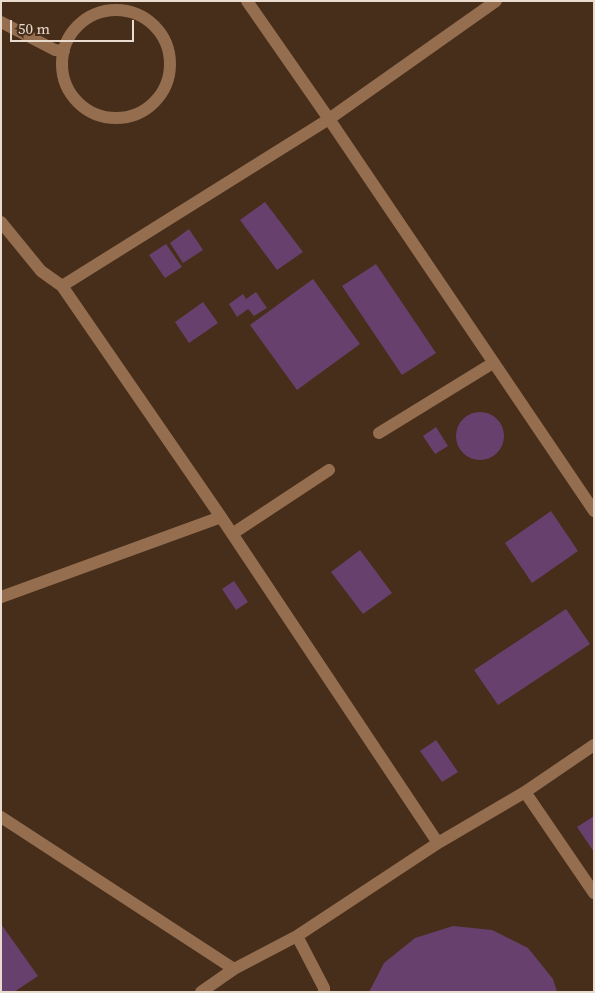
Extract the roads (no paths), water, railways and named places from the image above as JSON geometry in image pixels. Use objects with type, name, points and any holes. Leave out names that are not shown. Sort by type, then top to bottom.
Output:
[{"type":"lane","points":[[248,1],[594,511]]},
{"type":"lane","points":[[62,286],[329,119],[496,1]]},
{"type":"lane","points":[[116,6],[139,15],[156,27],[167,45],[170,66],[165,86],[152,104],[134,115],[113,118],[93,113],[76,101],[64,83],[61,62],[66,41],[79,24],[97,13],[116,6]]},
{"type":"lane","points":[[1,22],[55,50],[64,51]]},
{"type":"lane","points":[[1,222],[41,271],[62,286],[221,517],[438,843]]},
{"type":"lane","points":[[379,433],[493,363]]},
{"type":"lane","points":[[232,534],[329,470]]},
{"type":"lane","points":[[1,597],[221,517]]},
{"type":"lane","points":[[201,992],[234,969],[297,936],[438,843],[525,792],[594,746]]},
{"type":"lane","points":[[525,792],[594,893]]},
{"type":"lane","points":[[1,817],[234,969]]},
{"type":"lane","points":[[297,936],[324,988],[324,992]]}]
